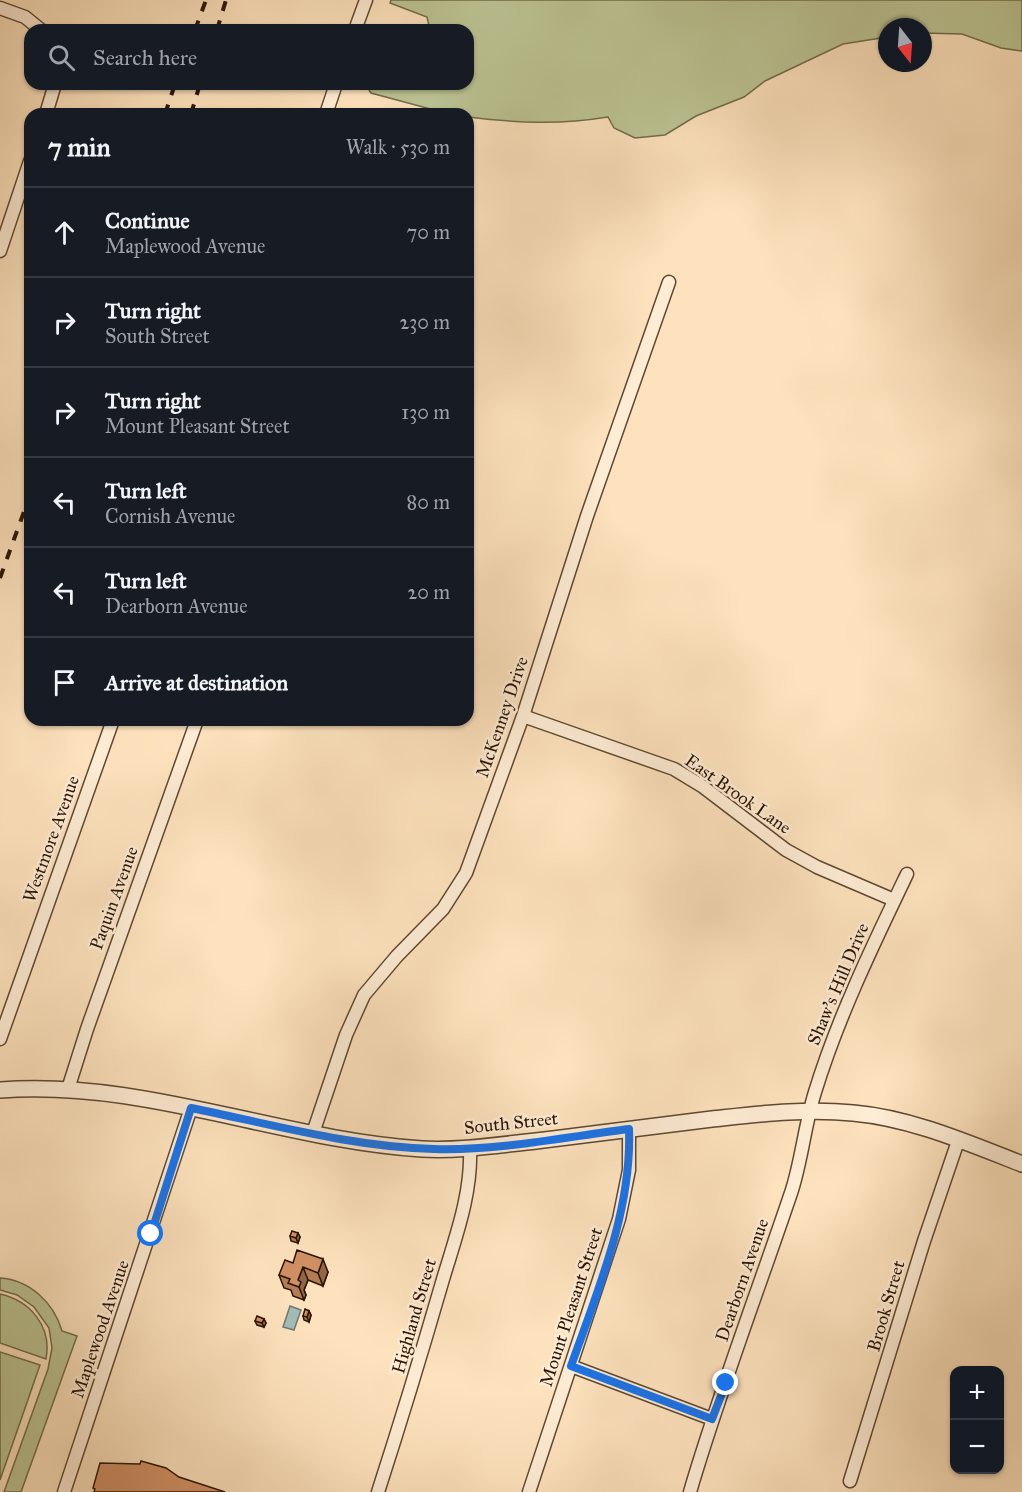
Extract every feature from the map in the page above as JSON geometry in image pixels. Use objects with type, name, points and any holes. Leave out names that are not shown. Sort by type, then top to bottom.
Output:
[{"type":"street","points":[[357,24],[366,0]]},
{"type":"street","points":[[8,6],[34,24]]},
{"type":"street","points":[[48,108],[53,90]]},
{"type":"street","points":[[328,108],[334,90]]},
{"type":"street","points":[[0,251],[24,179]]},
{"type":"street","name":"McKenney Drive","points":[[313,1133],[346,1035],[364,995],[389,964],[443,909],[466,873],[523,716],[587,516],[669,282]]},
{"type":"street","name":"East Brook Lane","points":[[523,716],[674,770],[702,786],[786,850],[817,867],[894,900]]},
{"type":"street","name":"Westmore Avenue","points":[[0,1039],[111,726]]},
{"type":"street","name":"Paquin Avenue","points":[[68,1089],[87,1029],[195,726]]},
{"type":"street","name":"Shaw's Hill Drive","points":[[810,1111],[840,1023],[906,874]]},
{"type":"street","name":"South Street","points":[[0,1090],[68,1089],[107,1092],[313,1133],[401,1147],[470,1148],[810,1111],[877,1117],[958,1141],[1022,1164]]},
{"type":"street","name":"Maplewood Avenue","points":[[64,1492],[191,1108]]},
{"type":"street","name":"Dearborn Avenue","points":[[690,1492],[712,1419],[794,1184],[810,1111]]},
{"type":"street","name":"Mount Pleasant Street","points":[[530,1492],[602,1274],[625,1196],[629,1170],[629,1129]]},
{"type":"street","name":"Brook Street","points":[[850,1482],[924,1241],[958,1141]]},
{"type":"street","name":"Highland Street","points":[[378,1492],[411,1390],[464,1207],[470,1174],[470,1148]]},
{"type":"street","points":[[571,1366],[712,1419]]},
{"type":"green space","points":[[391,0],[1022,0],[1022,51],[1001,48],[962,34],[932,33],[932,18],[878,18],[878,38],[843,44],[765,81],[744,97],[696,116],[665,135],[635,138],[614,128],[608,117],[555,122],[486,119],[474,118],[474,108],[427,108],[371,93],[369,90],[474,90],[474,24],[429,24],[427,17],[390,3]]},
{"type":"green space","points":[[0,1278],[31,1288],[47,1302],[62,1331],[77,1336],[21,1492],[4,1492],[48,1369],[52,1348],[49,1328],[34,1307],[17,1295],[0,1290]]},
{"type":"green space","points":[[0,1294],[21,1303],[37,1317],[46,1336],[46,1359],[0,1343]]},
{"type":"green space","points":[[0,1352],[40,1365],[0,1480]]},
{"type":"water","points":[[290,1306],[301,1310],[294,1330],[283,1327]]},
{"type":"building","points":[[292,1231],[298,1233],[296,1238],[290,1236]]},
{"type":"building","points":[[297,1250],[323,1259],[318,1273],[303,1267],[298,1280],[301,1282],[299,1287],[288,1283],[290,1279],[279,1275],[285,1260],[293,1263]]},
{"type":"building","points":[[305,1309],[309,1311],[307,1317],[303,1316]]},
{"type":"building","points":[[257,1316],[264,1319],[262,1323],[255,1321]]},
{"type":"building","points":[[141,1461],[166,1468],[179,1477],[225,1492],[94,1492],[100,1463],[140,1464]]},
{"type":"railway","points":[[197,24],[206,0]]},
{"type":"railway","points":[[219,24],[226,0]]},
{"type":"railway","points":[[167,108],[173,90]]},
{"type":"railway","points":[[193,108],[198,90]]},
{"type":"railway","points":[[0,578],[24,512]]},
{"type":"route","points":[[151,1234],[191,1108],[372,1144],[435,1149],[459,1149],[629,1129],[629,1170],[625,1196],[571,1366],[712,1419],[726,1383]]}]
